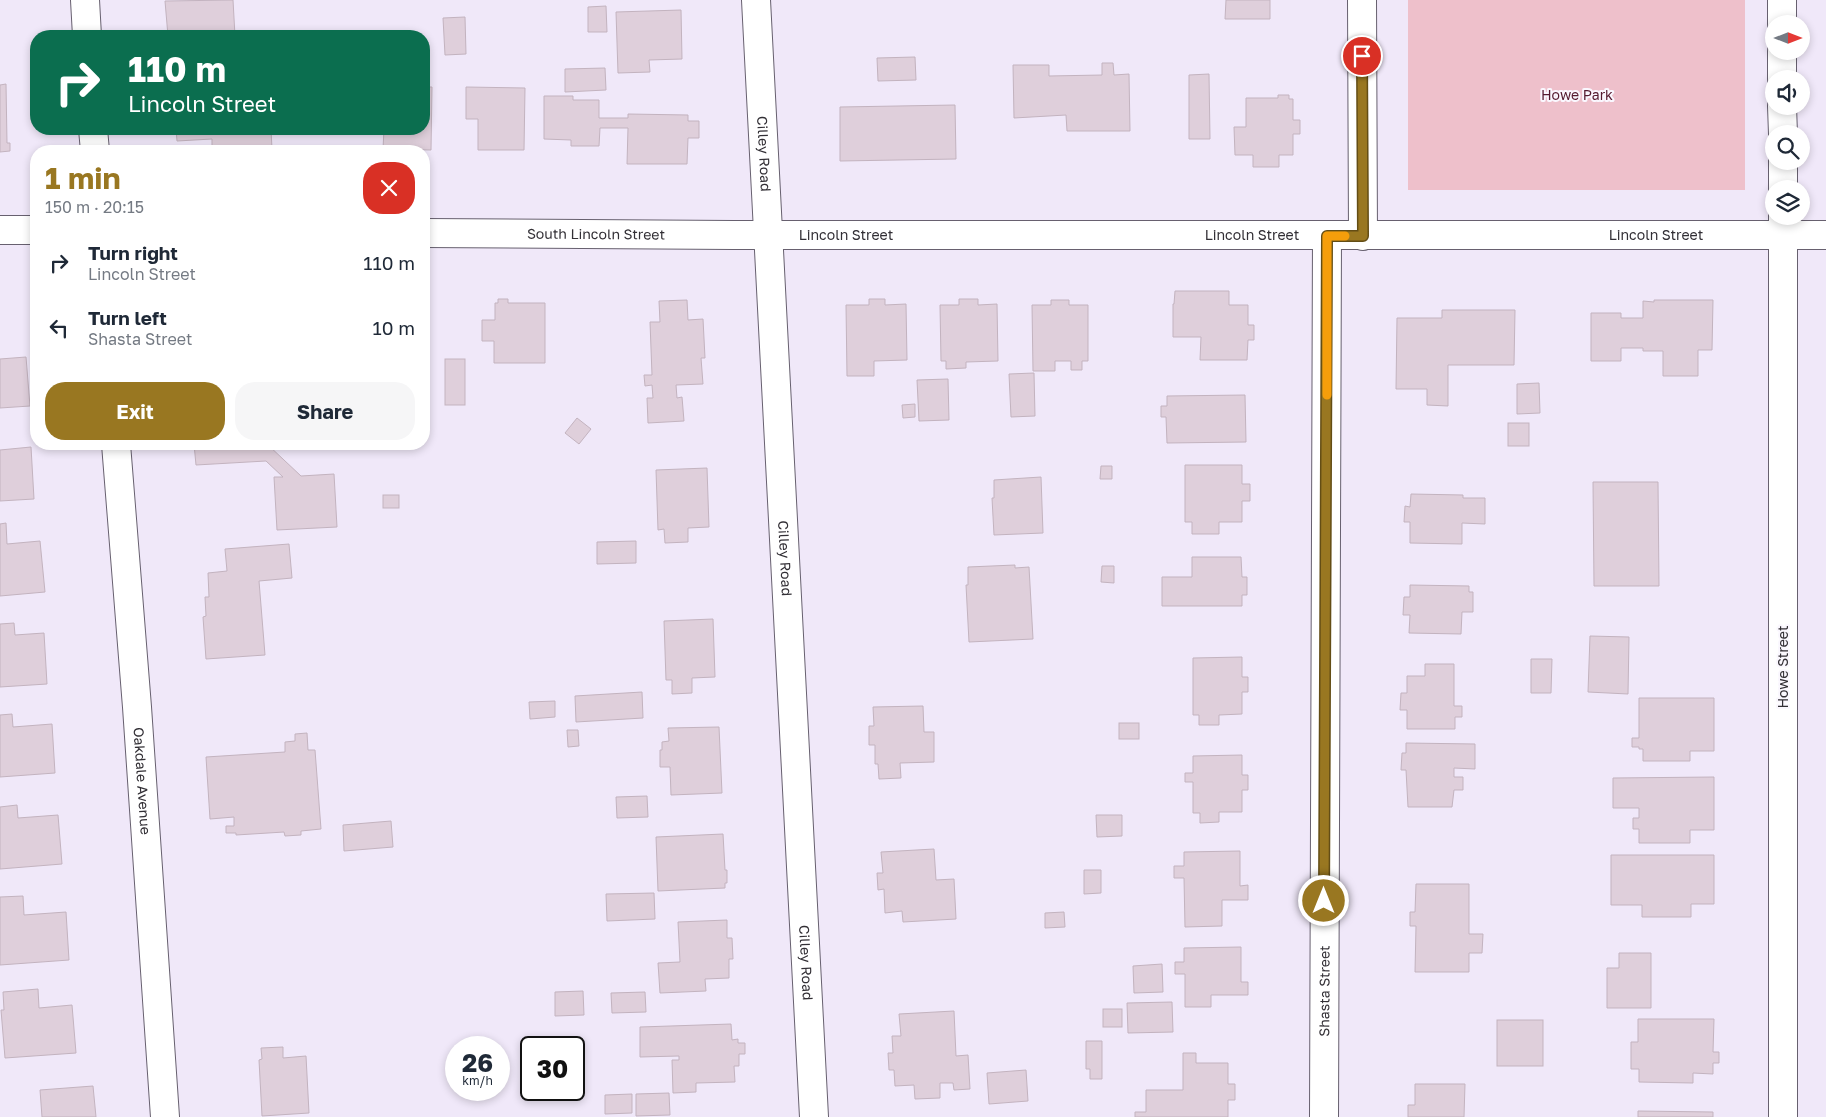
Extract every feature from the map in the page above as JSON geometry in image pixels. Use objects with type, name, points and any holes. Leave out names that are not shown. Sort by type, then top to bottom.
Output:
[{"type":"street","points":[[85,0],[88,30]]},
{"type":"street","name":"Cilley Road","points":[[756,0],[814,1117]]},
{"type":"street","points":[[1362,0],[1363,236]]},
{"type":"street","points":[[1782,0],[1782,15]]},
{"type":"street","name":"Lincoln Street","points":[[768,235],[1363,236],[1783,226],[1826,235]]},
{"type":"street","name":"Howe Street","points":[[1783,226],[1783,1117]]},
{"type":"street","points":[[0,230],[30,230]]},
{"type":"street","name":"South Lincoln Street","points":[[430,233],[768,235]]},
{"type":"street","name":"Shasta Street","points":[[1324,1117],[1327,236]]},
{"type":"street","name":"Oakdale Avenue","points":[[116,450],[137,707],[165,1117]]},
{"type":"green space","name":"Howe Park","points":[[1408,0],[1745,0],[1745,190],[1408,190]]},
{"type":"building","points":[[233,0],[235,30],[167,30],[165,1]]},
{"type":"building","points":[[1226,0],[1270,0],[1270,19],[1225,19]]},
{"type":"building","points":[[606,6],[607,32],[588,32],[588,7]]},
{"type":"building","points":[[681,10],[682,59],[649,60],[650,72],[618,73],[616,12]]},
{"type":"building","points":[[465,17],[466,54],[445,55],[443,18]]},
{"type":"building","points":[[915,57],[916,80],[878,81],[877,58]]},
{"type":"building","points":[[1102,63],[1113,63],[1114,75],[1129,74],[1130,131],[1067,131],[1066,115],[1014,118],[1013,65],[1049,65],[1049,76],[1102,75]]},
{"type":"building","points":[[605,68],[606,90],[565,92],[565,69]]},
{"type":"building","points":[[1209,74],[1210,139],[1189,139],[1189,75]]},
{"type":"building","points":[[6,84],[7,143],[10,143],[10,151],[0,152],[0,85]]},
{"type":"building","points":[[430,87],[432,87],[431,150],[430,145],[383,145],[384,135],[430,135]]},
{"type":"building","points":[[466,87],[525,88],[524,150],[478,150],[478,119],[466,119]]},
{"type":"building","points":[[1278,95],[1289,95],[1289,99],[1293,99],[1293,120],[1300,120],[1300,134],[1293,134],[1293,155],[1279,155],[1279,167],[1253,167],[1253,155],[1235,155],[1234,127],[1246,127],[1246,98],[1278,98]]},
{"type":"building","points":[[544,96],[573,96],[573,100],[599,100],[599,118],[628,118],[628,114],[688,115],[688,121],[699,121],[699,138],[688,138],[687,164],[627,164],[628,128],[600,128],[599,146],[571,146],[571,140],[544,139]]},
{"type":"building","points":[[955,105],[956,159],[840,161],[840,107]]},
{"type":"building","points":[[176,135],[271,135],[272,145],[212,145],[212,139],[177,141]]},
{"type":"building","points":[[1175,291],[1229,291],[1229,305],[1248,305],[1248,325],[1254,325],[1254,340],[1248,340],[1247,360],[1200,360],[1201,337],[1173,337]]},
{"type":"building","points":[[498,299],[508,299],[508,303],[545,303],[545,363],[494,363],[494,341],[482,341],[482,320],[495,320],[495,303],[498,303]]},
{"type":"building","points":[[869,299],[885,299],[885,305],[906,304],[907,360],[874,361],[874,376],[847,376],[846,305],[869,305]]},
{"type":"building","points":[[959,299],[978,299],[978,305],[997,304],[998,361],[966,362],[966,368],[946,369],[946,361],[941,361],[940,305],[959,305]]},
{"type":"building","points":[[687,300],[688,320],[703,319],[705,358],[701,358],[703,384],[676,385],[677,398],[682,397],[684,421],[648,423],[647,398],[653,398],[652,385],[645,386],[644,375],[652,375],[650,322],[660,322],[659,301]]},
{"type":"building","points":[[1051,300],[1069,300],[1069,305],[1088,305],[1088,361],[1082,361],[1082,370],[1071,370],[1071,361],[1055,361],[1055,371],[1033,371],[1032,305],[1051,305]]},
{"type":"building","points":[[1654,300],[1713,300],[1712,350],[1698,350],[1698,376],[1663,376],[1663,351],[1643,351],[1643,348],[1621,348],[1621,361],[1591,361],[1591,313],[1621,313],[1621,318],[1643,318],[1643,301],[1654,302]]},
{"type":"building","points":[[1442,310],[1515,310],[1514,365],[1448,365],[1448,406],[1427,405],[1427,389],[1396,389],[1397,318],[1442,318]]},
{"type":"building","points":[[26,357],[30,406],[0,408],[0,359]]},
{"type":"building","points":[[445,359],[465,359],[465,405],[445,405]]},
{"type":"building","points":[[1034,373],[1035,416],[1011,417],[1009,374]]},
{"type":"building","points":[[948,379],[949,420],[919,421],[917,380]]},
{"type":"building","points":[[1539,383],[1540,413],[1517,414],[1517,384]]},
{"type":"building","points":[[1245,395],[1246,442],[1167,443],[1166,417],[1161,417],[1161,406],[1167,406],[1167,396]]},
{"type":"building","points":[[915,404],[915,417],[903,418],[902,405]]},
{"type":"building","points":[[577,418],[591,429],[579,444],[565,433]]},
{"type":"building","points":[[1508,423],[1529,423],[1529,446],[1508,446]]},
{"type":"building","points":[[30,447],[34,499],[0,501],[0,450]]},
{"type":"building","points":[[195,450],[273,450],[301,476],[334,474],[337,527],[277,530],[274,477],[283,477],[266,461],[196,465]]},
{"type":"building","points":[[1185,465],[1242,465],[1242,484],[1250,484],[1250,501],[1242,501],[1242,522],[1219,522],[1219,534],[1192,534],[1192,522],[1185,522]]},
{"type":"building","points":[[1101,466],[1112,466],[1112,479],[1100,479]]},
{"type":"building","points":[[707,468],[709,527],[688,528],[688,542],[665,543],[664,529],[658,530],[656,470]]},
{"type":"building","points":[[1041,477],[1043,533],[994,535],[992,498],[994,498],[994,480]]},
{"type":"building","points":[[1593,482],[1658,482],[1659,586],[1594,586]]},
{"type":"building","points":[[1411,494],[1463,495],[1463,498],[1485,498],[1485,524],[1462,523],[1462,544],[1410,543],[1410,522],[1404,522],[1405,506],[1410,507]]},
{"type":"building","points":[[383,495],[399,495],[399,508],[383,508]]},
{"type":"building","points":[[6,523],[7,544],[40,541],[45,592],[0,596],[0,524]]},
{"type":"building","points":[[636,541],[636,563],[597,564],[597,542]]},
{"type":"building","points":[[289,544],[292,578],[259,581],[265,655],[206,659],[203,617],[206,616],[205,597],[209,597],[208,573],[227,571],[225,549]]},
{"type":"building","points":[[1192,557],[1241,557],[1242,577],[1247,577],[1247,595],[1242,595],[1242,606],[1162,606],[1162,577],[1192,577]]},
{"type":"building","points":[[1015,565],[1015,568],[1029,567],[1033,639],[969,642],[966,585],[968,585],[968,567]]},
{"type":"building","points":[[1102,566],[1114,566],[1114,583],[1101,582]]},
{"type":"building","points":[[1410,585],[1469,586],[1469,592],[1473,592],[1473,612],[1462,612],[1461,634],[1409,633],[1410,615],[1403,615],[1404,597],[1410,597]]},
{"type":"building","points":[[713,619],[715,677],[692,678],[692,693],[672,694],[672,680],[666,680],[664,621]]},
{"type":"building","points":[[14,623],[15,635],[44,633],[47,684],[0,687],[0,624]]},
{"type":"building","points":[[1590,636],[1629,637],[1628,694],[1588,692]]},
{"type":"building","points":[[1242,657],[1242,677],[1248,677],[1248,692],[1242,692],[1242,714],[1219,715],[1219,725],[1199,725],[1199,715],[1193,715],[1193,658]]},
{"type":"building","points":[[1531,659],[1552,659],[1551,693],[1531,693]]},
{"type":"building","points":[[1425,664],[1454,664],[1454,706],[1462,706],[1462,717],[1455,717],[1455,729],[1407,729],[1407,710],[1400,710],[1401,693],[1407,693],[1407,676],[1425,676]]},
{"type":"building","points":[[642,692],[643,718],[576,722],[575,696]]},
{"type":"building","points":[[1639,698],[1714,698],[1714,751],[1690,751],[1690,761],[1643,761],[1643,749],[1632,747],[1632,738],[1639,738]]},
{"type":"building","points":[[555,701],[555,717],[530,719],[529,702]]},
{"type":"building","points":[[923,706],[924,732],[934,732],[934,762],[900,763],[901,778],[879,779],[878,764],[875,764],[875,745],[869,745],[869,726],[874,726],[873,707]]},
{"type":"building","points":[[12,714],[13,727],[52,724],[55,773],[0,777],[0,715]]},
{"type":"building","points":[[1119,723],[1139,723],[1139,739],[1119,739]]},
{"type":"building","points":[[719,727],[722,793],[671,795],[670,767],[660,767],[662,742],[669,741],[668,728]]},
{"type":"building","points":[[567,730],[578,730],[579,746],[568,747]]},
{"type":"building","points":[[307,733],[308,750],[315,750],[321,829],[301,831],[301,835],[285,836],[284,832],[236,835],[236,833],[226,833],[226,826],[234,826],[234,817],[210,819],[206,757],[285,752],[285,742],[295,741],[295,734]]},
{"type":"building","points":[[1406,743],[1475,744],[1475,769],[1454,768],[1454,777],[1463,777],[1463,790],[1454,790],[1452,807],[1408,807],[1406,770],[1401,770],[1402,753],[1406,753]]},
{"type":"building","points":[[1242,755],[1242,775],[1248,775],[1248,790],[1242,790],[1242,812],[1219,812],[1219,822],[1200,823],[1200,813],[1193,813],[1193,782],[1185,782],[1185,773],[1193,773],[1193,756]]},
{"type":"building","points":[[1714,777],[1714,830],[1690,830],[1690,843],[1639,843],[1639,829],[1633,829],[1633,818],[1639,818],[1639,808],[1613,808],[1613,778]]},
{"type":"building","points":[[647,796],[648,817],[617,818],[616,797]]},
{"type":"building","points":[[17,805],[18,818],[58,815],[62,864],[0,869],[0,807]]},
{"type":"building","points":[[1096,815],[1122,815],[1122,836],[1097,837]]},
{"type":"building","points":[[391,821],[393,847],[344,851],[343,825]]},
{"type":"building","points":[[723,834],[725,870],[727,870],[725,888],[658,891],[656,837]]},
{"type":"building","points":[[934,849],[936,880],[954,879],[956,919],[903,922],[902,911],[885,913],[884,889],[878,890],[877,873],[883,873],[881,852]]},
{"type":"building","points":[[1240,851],[1240,886],[1248,885],[1248,900],[1222,900],[1222,926],[1185,927],[1184,878],[1174,878],[1174,866],[1184,866],[1184,852]]},
{"type":"building","points":[[1611,855],[1714,855],[1714,904],[1691,904],[1691,917],[1642,917],[1642,905],[1611,905]]},
{"type":"building","points":[[1084,870],[1101,870],[1101,893],[1084,894]]},
{"type":"building","points":[[1416,884],[1469,884],[1469,934],[1483,934],[1482,953],[1469,953],[1469,972],[1415,972],[1416,926],[1410,926],[1410,912],[1415,912]]},
{"type":"building","points":[[654,893],[655,919],[607,921],[606,894]]},
{"type":"building","points":[[23,896],[24,915],[66,912],[69,960],[0,965],[0,897]]},
{"type":"building","points":[[1064,912],[1065,927],[1045,928],[1045,913]]},
{"type":"building","points":[[727,920],[727,938],[732,938],[733,959],[729,959],[729,978],[705,979],[706,991],[660,993],[658,963],[680,962],[678,922]]},
{"type":"building","points":[[1241,947],[1241,982],[1248,982],[1248,995],[1211,995],[1211,1007],[1185,1007],[1185,974],[1175,974],[1175,962],[1184,962],[1184,948]]},
{"type":"building","points":[[1619,953],[1651,953],[1651,1008],[1607,1008],[1607,968],[1619,968]]},
{"type":"building","points":[[1162,964],[1163,992],[1134,993],[1133,966]]},
{"type":"building","points":[[38,989],[39,1008],[72,1005],[76,1053],[5,1058],[1,1010],[4,1010],[3,992]]},
{"type":"building","points":[[583,991],[584,1015],[555,1016],[555,992]]},
{"type":"building","points":[[645,992],[646,1012],[612,1013],[611,993]]},
{"type":"building","points":[[1172,1002],[1173,1032],[1128,1033],[1127,1003]]},
{"type":"building","points":[[1103,1009],[1122,1009],[1122,1027],[1103,1027]]},
{"type":"building","points":[[954,1011],[956,1056],[968,1055],[970,1089],[954,1090],[953,1083],[940,1083],[940,1098],[915,1099],[914,1085],[895,1086],[894,1070],[889,1070],[888,1053],[893,1053],[892,1036],[901,1036],[899,1014]]},
{"type":"building","points":[[1638,1019],[1714,1019],[1713,1052],[1719,1052],[1719,1063],[1713,1063],[1713,1074],[1693,1073],[1693,1083],[1639,1082],[1639,1069],[1631,1069],[1631,1042],[1638,1042]]},
{"type":"building","points":[[1497,1020],[1543,1020],[1543,1066],[1497,1066]]},
{"type":"building","points":[[731,1024],[732,1040],[738,1039],[738,1043],[745,1043],[745,1054],[739,1054],[739,1066],[734,1066],[735,1082],[696,1083],[696,1092],[673,1093],[672,1060],[679,1060],[679,1056],[640,1057],[640,1027]]},
{"type":"building","points":[[1086,1041],[1102,1041],[1102,1079],[1090,1079],[1090,1069],[1086,1069]]},
{"type":"building","points":[[283,1047],[283,1058],[306,1056],[309,1113],[262,1116],[259,1060],[262,1059],[261,1048]]},
{"type":"building","points":[[1183,1053],[1196,1053],[1196,1063],[1228,1063],[1228,1084],[1235,1084],[1235,1100],[1228,1100],[1228,1117],[1135,1117],[1135,1112],[1146,1112],[1146,1090],[1183,1090]]},
{"type":"building","points":[[1026,1070],[1028,1101],[989,1104],[987,1073]]},
{"type":"building","points":[[1415,1084],[1465,1084],[1464,1117],[1408,1117],[1408,1105],[1415,1105]]},
{"type":"building","points":[[93,1086],[96,1117],[42,1117],[40,1090]]},
{"type":"building","points":[[669,1093],[670,1115],[636,1116],[636,1094]]},
{"type":"building","points":[[632,1094],[632,1113],[605,1114],[605,1095]]},
{"type":"building","points":[[1638,1111],[1713,1112],[1713,1117],[1638,1117]]},
{"type":"slow traffic","points":[[1327,395],[1327,236],[1345,236]]},
{"type":"route","points":[[1324,901],[1327,236],[1363,236],[1362,56]]}]
